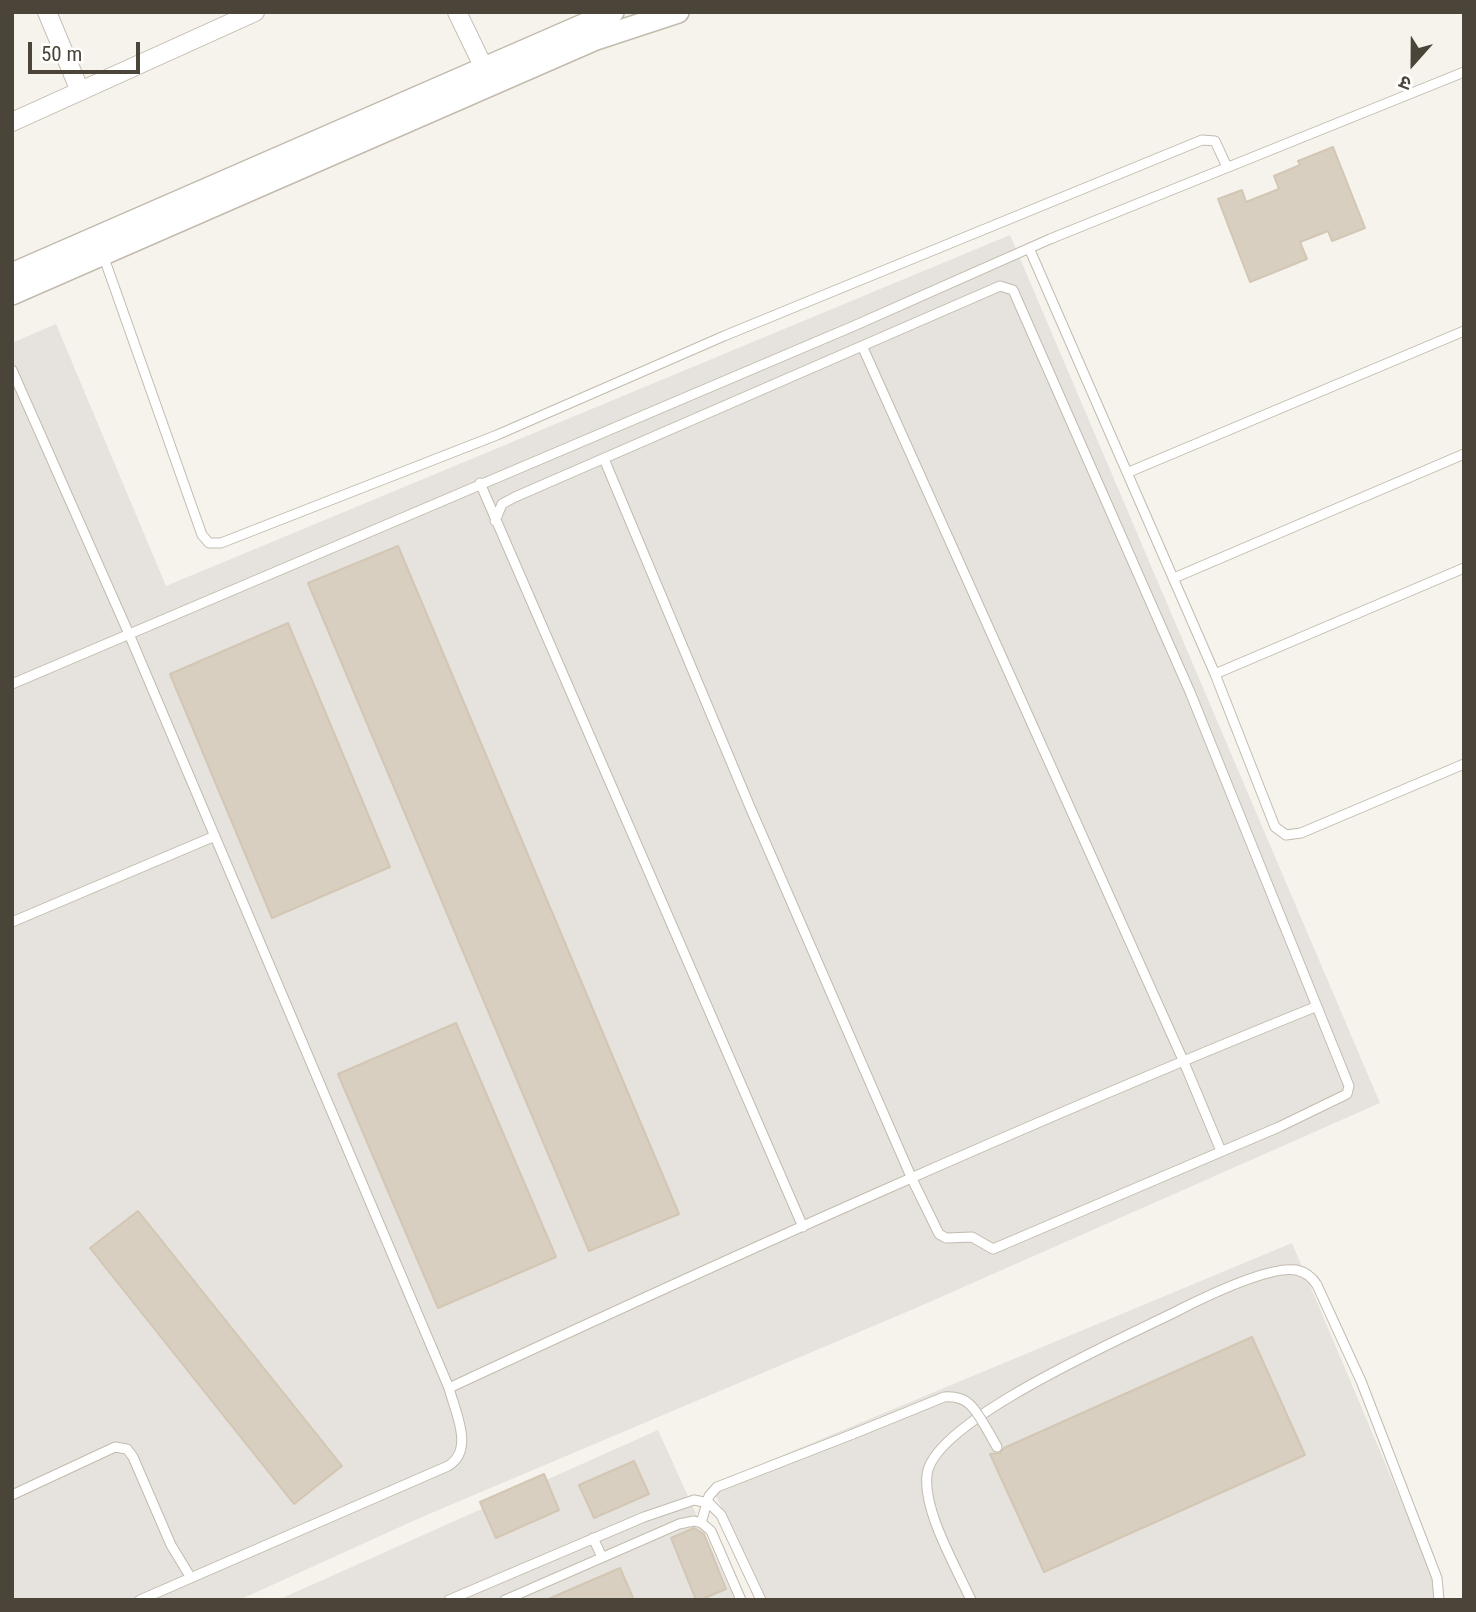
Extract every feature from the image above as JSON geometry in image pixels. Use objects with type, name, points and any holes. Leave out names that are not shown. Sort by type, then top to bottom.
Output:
[{"type":"street","points":[[47,12],[80,91]]},
{"type":"street","points":[[12,122],[255,12]]},
{"type":"street","points":[[457,12],[484,68]]},
{"type":"street","points":[[14,281],[612,12]]},
{"type":"street","points":[[14,281],[103,255],[596,39],[678,12]]},
{"type":"lane","points":[[12,684],[856,325],[1029,248],[1464,72]]},
{"type":"lane","points":[[103,255],[202,535],[209,543],[221,543],[497,435],[788,309],[1202,140],[1215,141],[1227,167]]},
{"type":"lane","points":[[1029,248],[1215,674],[1275,827],[1286,835],[1301,834],[1464,764]]},
{"type":"lane","points":[[495,521],[499,508],[507,501],[1000,286],[1010,288],[1016,294],[1189,692],[1349,1086],[1348,1093],[992,1250],[972,1237],[946,1238],[939,1234],[912,1180],[750,807],[604,459]]},
{"type":"lane","points":[[1129,472],[1464,331]]},
{"type":"lane","points":[[863,348],[1183,1060],[1221,1151]]},
{"type":"lane","points":[[12,370],[17,392],[129,634],[449,1388],[463,1449],[454,1463],[140,1600]]},
{"type":"lane","points":[[1174,578],[1464,454]]},
{"type":"lane","points":[[480,483],[803,1227]]},
{"type":"lane","points":[[1215,674],[1464,568]]},
{"type":"lane","points":[[12,922],[215,836]]},
{"type":"lane","points":[[449,1388],[803,1227],[1183,1060],[1315,1007]]},
{"type":"lane","points":[[971,1600],[930,1503],[927,1488],[928,1465],[943,1446],[997,1403],[1198,1300],[1271,1273],[1294,1270],[1308,1275],[1317,1285],[1361,1381],[1437,1578],[1439,1600]]},
{"type":"lane","points":[[701,1523],[707,1502],[717,1487],[944,1397],[954,1396],[972,1404],[997,1447]]},
{"type":"lane","points":[[12,1495],[115,1447],[127,1449],[133,1457],[171,1545],[191,1578]]},
{"type":"lane","points":[[449,1600],[684,1501],[707,1502],[727,1524],[761,1600]]},
{"type":"lane","points":[[505,1600],[679,1524],[694,1521],[711,1531],[741,1600]]},
{"type":"lane","points":[[593,1538],[602,1557]]},
{"type":"shaded area","points":[[1010,235],[1380,1103],[916,1308],[422,1517],[239,1600],[12,1600],[12,343],[56,324],[166,586]]},
{"type":"shaded area","points":[[1292,1243],[1443,1600],[764,1600],[711,1485]]},
{"type":"shaded area","points":[[658,1430],[735,1600],[278,1600]]},
{"type":"building","points":[[1333,147],[1365,228],[1332,241],[1328,231],[1300,242],[1307,259],[1250,282],[1218,199],[1242,190],[1246,202],[1279,189],[1274,176],[1300,165],[1298,161]]},
{"type":"building","points":[[398,546],[679,1214],[589,1251],[308,583]]},
{"type":"building","points":[[288,623],[390,867],[272,918],[170,674]]},
{"type":"building","points":[[456,1023],[556,1257],[438,1308],[338,1074]]},
{"type":"building","points":[[138,1211],[342,1466],[294,1504],[90,1248]]},
{"type":"building","points":[[1252,1337],[1305,1455],[1044,1572],[990,1454],[1000,1453],[1004,1448]]},
{"type":"building","points":[[634,1461],[649,1494],[594,1518],[579,1485]]},
{"type":"building","points":[[544,1474],[559,1510],[496,1538],[480,1502]]},
{"type":"building","points":[[694,1528],[704,1534],[726,1589],[700,1600],[696,1600],[671,1538]]},
{"type":"building","points":[[620,1568],[634,1600],[546,1600]]}]
